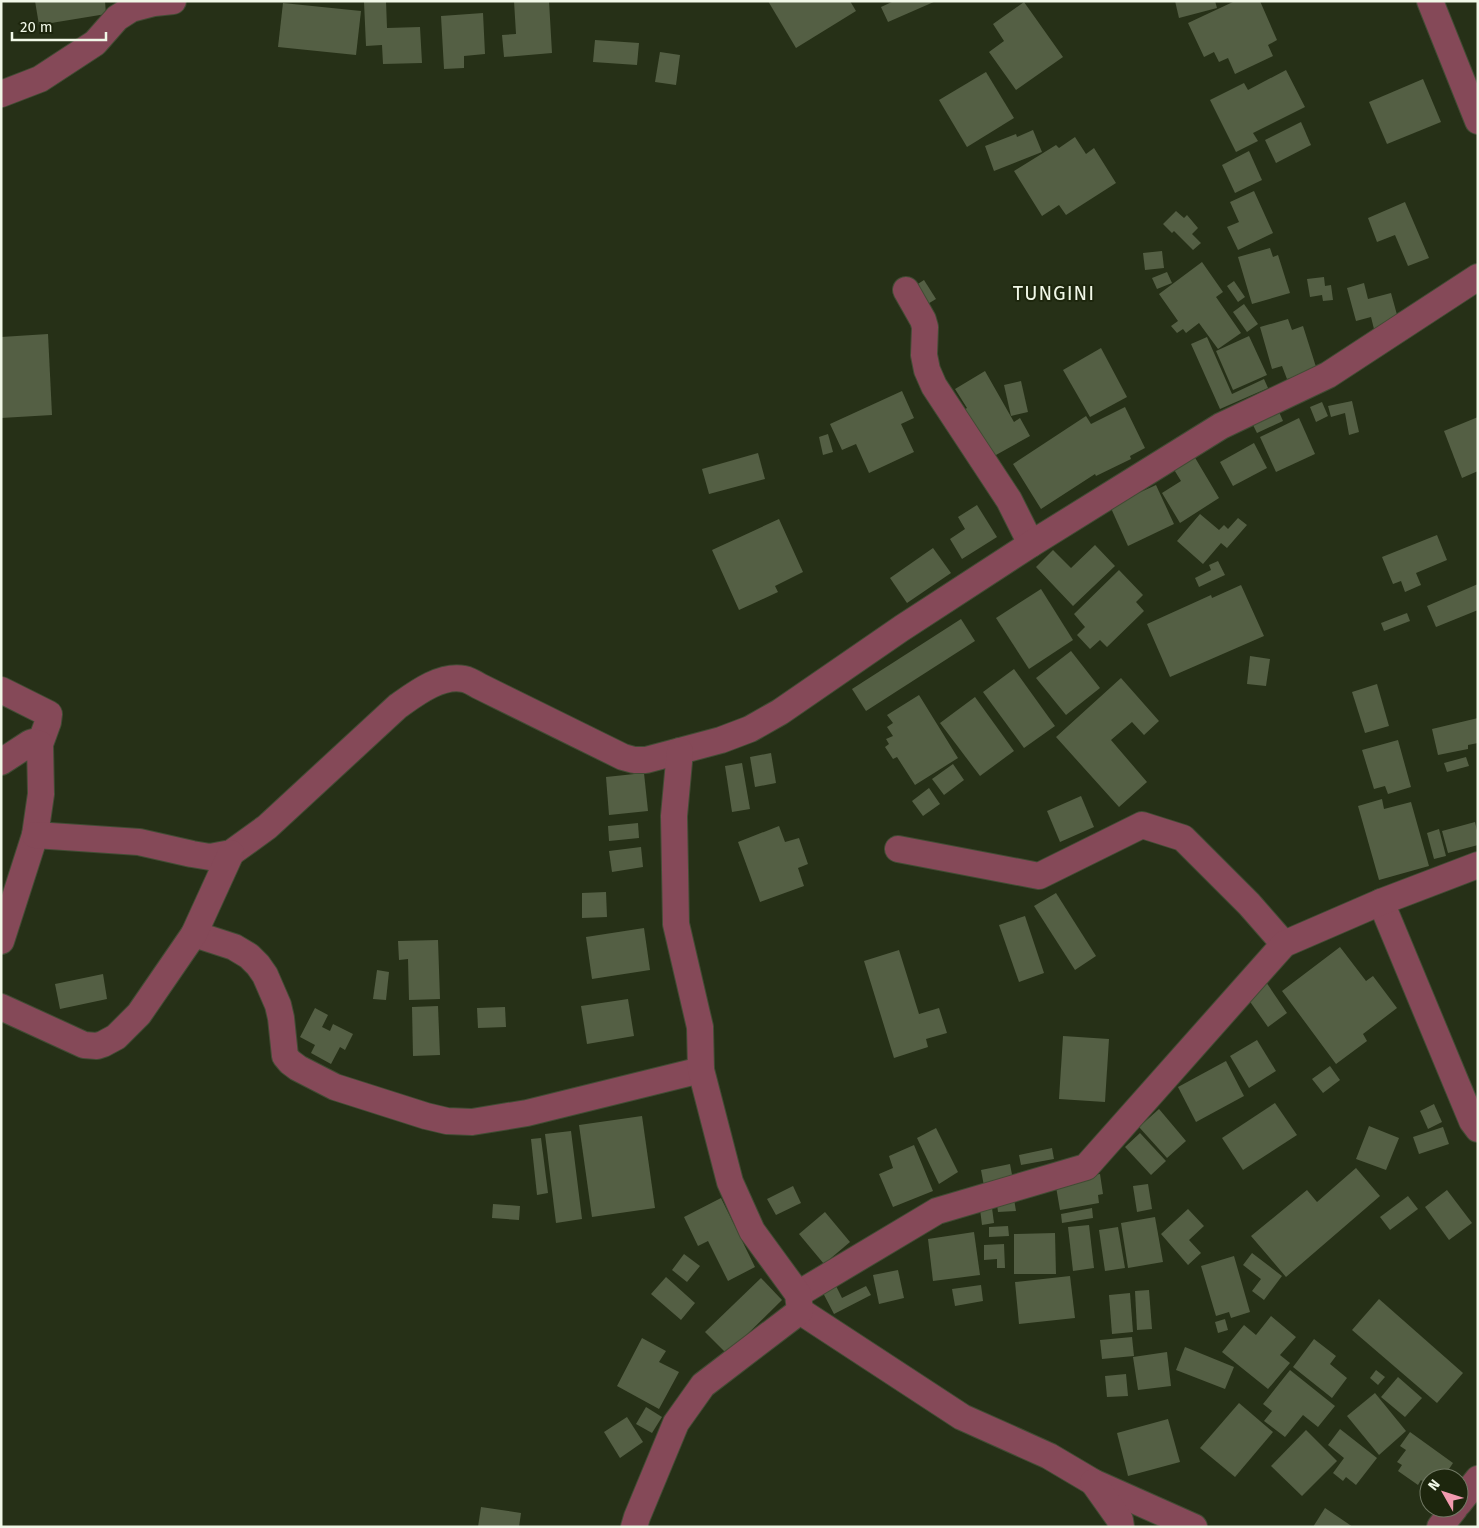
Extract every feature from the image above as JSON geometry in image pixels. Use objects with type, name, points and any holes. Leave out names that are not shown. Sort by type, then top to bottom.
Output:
[{"type":"street","points":[[1,94],[40,79],[95,43],[117,18],[131,9],[154,3],[173,1]]},
{"type":"street","points":[[1430,1],[1478,121]]},
{"type":"street","points":[[35,835],[139,842],[210,857],[231,853],[267,827],[398,706],[420,690],[445,680],[463,679],[623,757],[634,760],[646,760],[721,740],[743,732],[780,712],[902,628],[1031,544],[1221,426],[1328,375],[1478,277]]},
{"type":"street","points":[[906,290],[923,320],[926,370],[934,386],[1009,500],[1031,544]]},
{"type":"street","points":[[1,690],[49,714],[40,744],[41,794],[35,835],[1,941]]},
{"type":"street","points":[[2,758],[30,743],[40,744]]},
{"type":"street","points":[[680,751],[674,816],[676,924],[700,1027],[701,1070],[730,1182],[752,1231],[799,1303],[962,1417],[1049,1456],[1093,1482],[1194,1527]]},
{"type":"street","points":[[898,849],[1039,876],[1142,825],[1183,838],[1249,904],[1284,944]]},
{"type":"street","points":[[1,1007],[84,1045],[97,1046],[116,1037],[140,1014],[194,934],[231,853]]},
{"type":"street","points":[[634,1527],[676,1423],[704,1385],[799,1303],[936,1212],[1086,1166],[1284,944],[1381,902],[1478,865]]},
{"type":"street","points":[[1381,902],[1472,1121],[1478,1129]]},
{"type":"street","points":[[194,934],[234,948],[249,956],[258,965],[265,975],[278,1005],[285,1056],[290,1062],[335,1087],[426,1116],[472,1122],[527,1113],[701,1070]]},
{"type":"street","points":[[1469,1491],[1478,1480]]},
{"type":"street","points":[[1093,1482],[1120,1520],[1120,1527]]},
{"type":"building","points":[[35,1],[105,1],[106,14],[39,25]]},
{"type":"building","points":[[386,1],[387,28],[420,27],[422,63],[383,64],[382,45],[366,46],[364,2]]},
{"type":"building","points":[[514,1],[549,1],[552,53],[504,57],[502,35],[516,34]]},
{"type":"building","points":[[768,1],[850,1],[856,11],[796,48]]},
{"type":"building","points":[[894,1],[936,1],[888,22],[881,7]]},
{"type":"building","points":[[1175,1],[1215,1],[1217,8],[1179,18]]},
{"type":"building","points":[[1235,1],[1260,1],[1277,40],[1268,45],[1273,56],[1235,74],[1228,58],[1219,62],[1214,52],[1204,57],[1188,23]]},
{"type":"building","points":[[1024,2],[1063,57],[1016,90],[989,52],[1004,41],[993,24]]},
{"type":"building","points":[[283,3],[361,11],[356,55],[278,47]]},
{"type":"building","points":[[483,13],[485,54],[464,56],[464,68],[444,69],[441,16]]},
{"type":"building","points":[[595,40],[639,43],[637,65],[593,62]]},
{"type":"building","points":[[660,52],[680,55],[676,85],[655,82]]},
{"type":"building","points":[[1286,70],[1305,107],[1253,133],[1258,141],[1236,152],[1210,100],[1244,83],[1248,90]]},
{"type":"building","points":[[986,72],[1014,118],[967,147],[939,100]]},
{"type":"building","points":[[1423,79],[1441,122],[1387,144],[1369,102]]},
{"type":"building","points":[[1301,122],[1311,145],[1276,163],[1265,140]]},
{"type":"building","points":[[1033,130],[1042,152],[994,171],[985,146],[1016,134],[1017,137]]},
{"type":"building","points":[[1075,137],[1086,154],[1094,148],[1116,183],[1066,215],[1059,205],[1042,216],[1014,171],[1056,145],[1059,148]]},
{"type":"building","points":[[1249,151],[1262,180],[1235,193],[1222,165]]},
{"type":"building","points":[[1254,191],[1273,233],[1238,250],[1227,227],[1239,222],[1230,202]]},
{"type":"building","points":[[1405,202],[1429,258],[1408,266],[1395,235],[1377,242],[1368,218]]},
{"type":"building","points":[[1176,211],[1184,218],[1187,215],[1198,228],[1192,234],[1201,243],[1193,250],[1174,231],[1172,233],[1163,224]]},
{"type":"building","points":[[1270,248],[1273,257],[1278,255],[1290,293],[1252,304],[1238,257]]},
{"type":"building","points":[[1162,251],[1164,268],[1145,270],[1143,253]]},
{"type":"building","points":[[1202,262],[1223,292],[1216,297],[1241,333],[1218,349],[1199,323],[1186,333],[1183,329],[1177,333],[1171,326],[1178,321],[1159,294]]},
{"type":"building","points":[[1167,272],[1172,283],[1157,289],[1152,278]]},
{"type":"building","points":[[1324,277],[1325,286],[1331,285],[1333,300],[1323,301],[1322,295],[1310,297],[1307,279]]},
{"type":"building","points":[[924,280],[936,299],[921,308],[910,289]]},
{"type":"building","points":[[1234,281],[1245,297],[1238,302],[1227,286]]},
{"type":"building","points":[[1364,283],[1368,299],[1391,293],[1399,322],[1374,329],[1371,317],[1356,321],[1347,288]]},
{"type":"building","points":[[1244,304],[1258,324],[1247,332],[1233,312]]},
{"type":"building","points":[[1288,319],[1292,330],[1303,326],[1317,370],[1287,379],[1282,366],[1272,369],[1260,327]]},
{"type":"building","points":[[48,334],[52,415],[1,418],[1,337]]},
{"type":"building","points":[[1249,336],[1267,375],[1233,390],[1216,351]]},
{"type":"building","points":[[1207,337],[1232,394],[1264,379],[1268,388],[1220,409],[1191,344]]},
{"type":"building","points":[[1101,348],[1127,397],[1090,417],[1063,370]]},
{"type":"building","points":[[985,371],[1014,422],[1020,418],[1030,436],[987,460],[960,412],[967,408],[955,389]]},
{"type":"building","points":[[1021,381],[1028,412],[1011,416],[1004,385]]},
{"type":"building","points":[[902,391],[914,418],[901,424],[914,452],[869,473],[856,444],[842,450],[830,424]]},
{"type":"building","points":[[1352,401],[1359,432],[1349,435],[1345,413],[1331,417],[1328,406]]},
{"type":"building","points":[[1322,402],[1328,416],[1316,422],[1310,407]]},
{"type":"building","points":[[1276,405],[1283,421],[1257,433],[1249,417]]},
{"type":"building","points":[[1125,407],[1145,448],[1130,456],[1131,459],[1096,476],[1095,474],[1041,509],[1013,464],[1086,416],[1091,424]]},
{"type":"building","points":[[1478,417],[1478,471],[1462,478],[1444,431]]},
{"type":"building","points":[[1299,418],[1315,454],[1276,472],[1260,437]]},
{"type":"building","points":[[828,434],[833,452],[823,455],[819,437]]},
{"type":"building","points":[[1254,443],[1267,468],[1233,486],[1220,462]]},
{"type":"building","points":[[758,453],[765,479],[709,494],[702,469]]},
{"type":"building","points":[[1194,456],[1219,498],[1180,523],[1162,493],[1181,481],[1173,468]]},
{"type":"building","points":[[1156,485],[1174,524],[1128,546],[1110,506]]},
{"type":"building","points":[[977,505],[997,537],[962,559],[950,539],[965,529],[958,517]]},
{"type":"building","points":[[1200,514],[1219,530],[1224,525],[1228,529],[1238,518],[1247,525],[1227,548],[1221,543],[1203,564],[1177,541]]},
{"type":"building","points":[[779,519],[803,572],[775,586],[778,592],[739,610],[712,550]]},
{"type":"building","points":[[1437,535],[1447,560],[1416,573],[1421,585],[1405,592],[1401,581],[1393,584],[1382,557]]},
{"type":"building","points":[[1095,545],[1115,566],[1073,606],[1036,567],[1053,550],[1071,568]]},
{"type":"building","points":[[933,548],[951,573],[907,603],[890,578]]},
{"type":"building","points":[[1218,561],[1225,575],[1199,587],[1195,578],[1211,570],[1209,565]]},
{"type":"building","points":[[1119,570],[1143,595],[1136,602],[1144,611],[1107,647],[1100,640],[1090,649],[1077,635],[1085,627],[1074,614]]},
{"type":"building","points":[[1478,584],[1478,610],[1436,627],[1427,606]]},
{"type":"building","points":[[1241,585],[1264,636],[1170,677],[1147,624],[1211,595],[1212,598]]},
{"type":"building","points":[[1041,589],[1073,640],[1029,669],[996,618]]},
{"type":"building","points":[[1407,613],[1410,621],[1384,631],[1381,623]]},
{"type":"building","points":[[961,619],[975,641],[866,711],[852,689]]},
{"type":"building","points":[[1071,651],[1100,688],[1066,715],[1036,678]]},
{"type":"building","points":[[1250,656],[1270,659],[1266,686],[1247,684]]},
{"type":"building","points":[[1014,669],[1055,726],[1024,748],[983,692]]},
{"type":"building","points":[[1121,678],[1159,721],[1144,735],[1132,722],[1111,740],[1147,782],[1119,807],[1056,737]]},
{"type":"building","points":[[1377,684],[1389,726],[1365,733],[1352,692]]},
{"type":"building","points":[[919,695],[958,758],[915,785],[897,757],[893,759],[885,747],[889,744],[886,739],[893,736],[887,727],[893,723],[887,715]]},
{"type":"building","points":[[975,697],[1014,751],[980,776],[940,723]]},
{"type":"building","points":[[1478,718],[1478,743],[1468,745],[1468,749],[1438,755],[1432,729]]},
{"type":"building","points":[[1398,740],[1411,787],[1388,794],[1385,786],[1374,789],[1362,750]]},
{"type":"building","points":[[771,753],[776,783],[755,787],[750,757]]},
{"type":"building","points":[[1466,757],[1469,766],[1447,772],[1444,763]]},
{"type":"building","points":[[742,763],[750,809],[732,812],[725,766]]},
{"type":"building","points":[[953,764],[964,780],[944,795],[932,779]]},
{"type":"building","points":[[644,773],[648,811],[609,815],[606,777]]},
{"type":"building","points":[[929,788],[940,804],[923,816],[912,801]]},
{"type":"building","points":[[1081,796],[1094,827],[1060,842],[1047,811]]},
{"type":"building","points":[[1382,799],[1384,809],[1411,802],[1429,866],[1379,880],[1358,806]]},
{"type":"building","points":[[1475,822],[1478,845],[1448,853],[1442,831]]},
{"type":"building","points":[[638,823],[639,838],[609,841],[608,826]]},
{"type":"building","points":[[779,826],[785,842],[799,838],[808,864],[798,868],[804,886],[760,902],[738,842]]},
{"type":"building","points":[[1439,829],[1446,856],[1434,859],[1427,833]]},
{"type":"building","points":[[641,847],[643,867],[612,872],[609,851]]},
{"type":"building","points":[[606,892],[607,917],[582,918],[582,893]]},
{"type":"building","points":[[1056,893],[1096,956],[1075,970],[1034,906]]},
{"type":"building","points":[[1025,916],[1044,973],[1019,982],[999,925]]},
{"type":"building","points":[[644,928],[650,970],[592,979],[586,937]]},
{"type":"building","points":[[438,940],[440,999],[409,1000],[408,959],[399,960],[398,941]]},
{"type":"building","points":[[1340,947],[1366,981],[1373,976],[1397,1008],[1363,1034],[1367,1041],[1336,1064],[1282,991]]},
{"type":"building","points":[[899,950],[919,1014],[939,1008],[947,1033],[926,1039],[928,1047],[894,1058],[864,961]]},
{"type":"building","points":[[377,970],[389,972],[386,1000],[373,999]]},
{"type":"building","points":[[103,974],[107,999],[60,1009],[55,984]]},
{"type":"building","points":[[1266,982],[1287,1013],[1268,1027],[1246,996]]},
{"type":"building","points":[[628,999],[634,1036],[587,1044],[581,1006]]},
{"type":"building","points":[[438,1006],[440,1055],[413,1056],[412,1007]]},
{"type":"building","points":[[505,1007],[506,1027],[478,1028],[477,1008]]},
{"type":"building","points":[[315,1008],[328,1015],[322,1027],[330,1031],[333,1024],[353,1034],[345,1050],[340,1047],[331,1064],[311,1053],[315,1045],[300,1037]]},
{"type":"building","points":[[1063,1036],[1109,1039],[1105,1102],[1059,1099]]},
{"type":"building","points":[[1257,1040],[1276,1071],[1249,1088],[1230,1056]]},
{"type":"building","points":[[1226,1061],[1244,1096],[1196,1122],[1178,1087]]},
{"type":"building","points":[[1330,1066],[1340,1080],[1323,1093],[1312,1079]]},
{"type":"building","points":[[1275,1103],[1297,1135],[1243,1170],[1222,1138]]},
{"type":"building","points":[[1434,1104],[1442,1122],[1428,1129],[1420,1111]]},
{"type":"building","points":[[1159,1109],[1186,1141],[1167,1158],[1139,1127]]},
{"type":"building","points":[[642,1116],[655,1208],[592,1217],[579,1125]]},
{"type":"building","points":[[1369,1126],[1399,1138],[1386,1170],[1356,1159]]},
{"type":"building","points":[[1443,1127],[1449,1144],[1419,1154],[1413,1137]]},
{"type":"building","points":[[936,1128],[958,1172],[939,1184],[917,1138]]},
{"type":"building","points":[[571,1131],[582,1219],[556,1223],[545,1134]]},
{"type":"building","points":[[1140,1133],[1166,1161],[1151,1175],[1125,1147]]},
{"type":"building","points":[[541,1138],[548,1193],[537,1195],[531,1139]]},
{"type":"building","points":[[914,1145],[933,1191],[893,1207],[879,1174],[893,1168],[889,1156]]},
{"type":"building","points":[[1052,1148],[1054,1159],[1021,1165],[1019,1155]]},
{"type":"building","points":[[1010,1164],[1013,1180],[984,1186],[981,1170]]},
{"type":"building","points":[[1356,1168],[1380,1196],[1286,1277],[1251,1236],[1307,1190],[1317,1202]]},
{"type":"building","points":[[1100,1174],[1103,1194],[1098,1195],[1099,1203],[1060,1210],[1055,1181]]},
{"type":"building","points":[[1148,1184],[1152,1209],[1137,1212],[1133,1186]]},
{"type":"building","points":[[793,1186],[801,1203],[776,1215],[767,1199]]},
{"type":"building","points":[[1447,1190],[1472,1223],[1449,1240],[1425,1207]]},
{"type":"building","points":[[1013,1193],[1016,1211],[998,1212],[996,1195]]},
{"type":"building","points":[[1408,1196],[1418,1209],[1390,1230],[1380,1217]]},
{"type":"building","points":[[721,1198],[755,1267],[728,1281],[708,1241],[698,1246],[684,1217]]},
{"type":"building","points":[[493,1204],[520,1206],[519,1220],[492,1218]]},
{"type":"building","points":[[992,1208],[994,1223],[982,1225],[980,1209]]},
{"type":"building","points":[[1092,1208],[1093,1218],[1062,1223],[1061,1214]]},
{"type":"building","points":[[1188,1209],[1204,1226],[1189,1240],[1201,1253],[1188,1265],[1161,1234]]},
{"type":"building","points":[[825,1212],[850,1242],[824,1264],[799,1234]]},
{"type":"building","points":[[1155,1217],[1163,1262],[1128,1268],[1121,1223]]},
{"type":"building","points":[[1089,1225],[1094,1268],[1073,1271],[1068,1227]]},
{"type":"building","points":[[1008,1226],[1009,1236],[989,1237],[989,1227]]},
{"type":"building","points":[[1118,1227],[1125,1268],[1105,1271],[1099,1230]]},
{"type":"building","points":[[974,1232],[980,1275],[933,1281],[928,1239]]},
{"type":"building","points":[[1055,1233],[1056,1274],[1014,1274],[1014,1234]]},
{"type":"building","points":[[1004,1244],[1005,1268],[997,1268],[997,1259],[984,1260],[984,1245]]},
{"type":"building","points":[[1252,1253],[1282,1276],[1264,1300],[1252,1291],[1261,1279],[1243,1265]]},
{"type":"building","points":[[684,1254],[700,1266],[687,1282],[672,1270]]},
{"type":"building","points":[[1234,1256],[1250,1312],[1231,1318],[1229,1312],[1216,1316],[1201,1266]]},
{"type":"building","points":[[898,1270],[904,1298],[879,1304],[873,1275]]},
{"type":"building","points":[[1070,1276],[1075,1318],[1019,1324],[1015,1282]]},
{"type":"building","points":[[666,1277],[695,1303],[681,1320],[651,1294]]},
{"type":"building","points":[[761,1278],[782,1300],[727,1354],[705,1332]]},
{"type":"building","points":[[834,1282],[842,1298],[866,1286],[871,1295],[834,1314],[821,1289]]},
{"type":"building","points":[[981,1285],[983,1301],[955,1306],[952,1289]]},
{"type":"building","points":[[1149,1290],[1152,1329],[1137,1330],[1135,1291]]},
{"type":"building","points":[[1130,1293],[1133,1332],[1112,1334],[1109,1295]]},
{"type":"building","points":[[1379,1299],[1463,1373],[1437,1403],[1352,1330]]},
{"type":"building","points":[[1271,1316],[1296,1337],[1280,1355],[1290,1363],[1268,1389],[1222,1352],[1244,1325],[1256,1335]]},
{"type":"building","points":[[1225,1319],[1228,1330],[1218,1333],[1215,1322]]},
{"type":"building","points":[[1132,1337],[1134,1356],[1102,1359],[1100,1340]]},
{"type":"building","points":[[642,1338],[666,1351],[659,1362],[679,1372],[659,1409],[617,1386]]},
{"type":"building","points":[[1314,1339],[1336,1356],[1330,1364],[1347,1378],[1332,1398],[1293,1367]]},
{"type":"building","points":[[1185,1347],[1234,1367],[1225,1389],[1176,1370]]},
{"type":"building","points":[[1167,1352],[1171,1386],[1138,1390],[1133,1357]]},
{"type":"building","points":[[1290,1370],[1335,1406],[1318,1427],[1303,1415],[1285,1437],[1264,1421],[1272,1411],[1263,1404]]},
{"type":"building","points":[[1376,1370],[1385,1377],[1378,1385],[1370,1378]]},
{"type":"building","points":[[1126,1374],[1128,1396],[1107,1397],[1105,1376]]},
{"type":"building","points":[[1398,1377],[1422,1398],[1405,1417],[1381,1397]]},
{"type":"building","points":[[1375,1393],[1406,1431],[1379,1455],[1347,1416]]},
{"type":"building","points":[[1239,1403],[1273,1432],[1235,1477],[1200,1448]]},
{"type":"building","points":[[646,1407],[662,1417],[652,1433],[636,1424]]},
{"type":"building","points":[[627,1417],[643,1442],[620,1458],[604,1432]]},
{"type":"building","points":[[1168,1419],[1180,1462],[1128,1476],[1117,1433]]},
{"type":"building","points":[[1340,1429],[1377,1458],[1356,1485],[1346,1477],[1343,1481],[1333,1473],[1344,1458],[1328,1445]]},
{"type":"building","points":[[1306,1430],[1337,1461],[1302,1496],[1271,1466]]},
{"type":"building","points":[[1410,1432],[1453,1463],[1450,1468],[1419,1468],[1418,1485],[1398,1471],[1402,1465],[1397,1462],[1406,1450],[1400,1446]]},
{"type":"building","points":[[481,1507],[521,1513],[519,1527],[478,1527]]},
{"type":"building","points":[[1325,1508],[1353,1527],[1313,1527]]},
{"type":"district","name":"TUNGINI","points":[[1054,293]]}]
